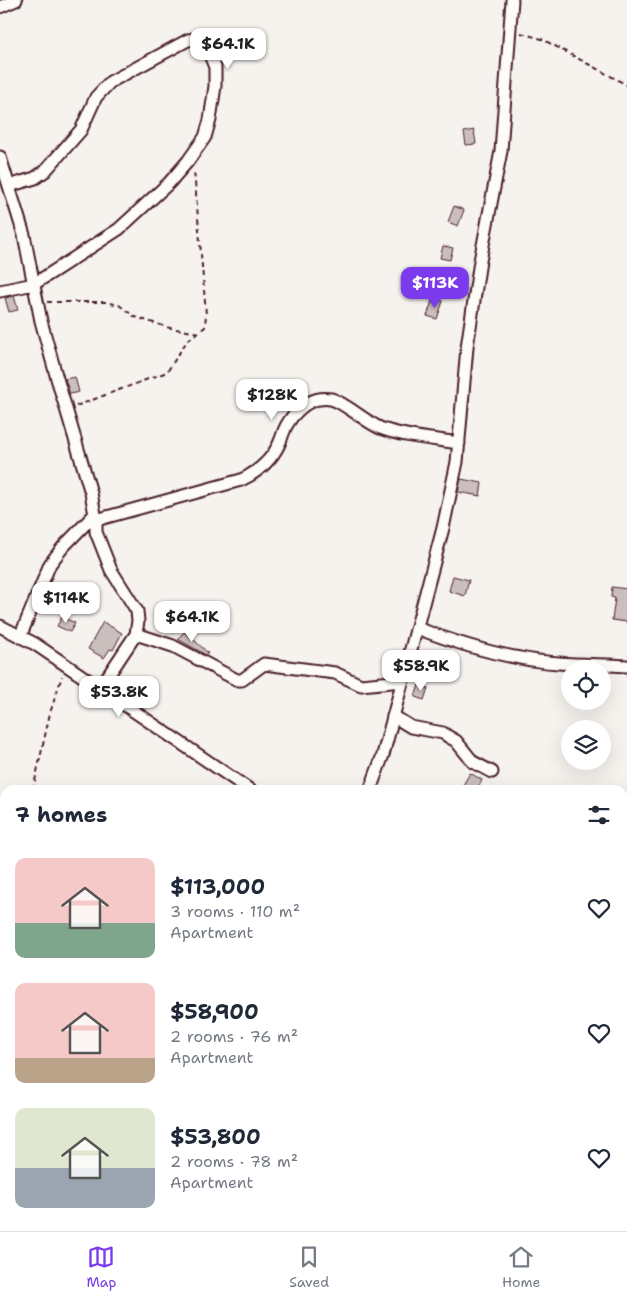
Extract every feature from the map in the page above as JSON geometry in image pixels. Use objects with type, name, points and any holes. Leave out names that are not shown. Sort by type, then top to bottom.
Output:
[{"type":"street","points":[[0,7],[16,0]]},
{"type":"street","points":[[372,785],[383,755],[417,628],[443,528],[457,462],[467,347],[480,261],[501,150],[512,0]]},
{"type":"street","points":[[0,291],[34,284],[118,229],[169,183],[205,137],[216,86],[215,67],[211,56],[200,41],[195,39],[188,40],[110,82],[100,91],[81,130],[45,171],[35,178],[9,186]]},
{"type":"street","points":[[0,157],[24,235],[38,301],[95,517],[96,532],[111,570],[137,611],[136,634],[100,688]]},
{"type":"street","points":[[20,637],[50,564],[63,546],[95,517],[241,480],[255,473],[274,451],[286,424],[305,404],[328,398],[337,401],[381,428],[459,443]]},
{"type":"street","points":[[0,626],[65,665],[243,785]]},
{"type":"street","points":[[417,628],[458,643],[521,659],[579,665],[627,666]]},
{"type":"street","points":[[136,634],[173,646],[236,680],[242,680],[264,664],[335,673],[361,685],[402,681]]},
{"type":"street","points":[[393,716],[410,727],[443,733],[456,740],[474,762],[492,772]]},
{"type":"path","points":[[509,29],[542,39],[627,85]]},
{"type":"path","points":[[66,409],[167,372],[187,341],[199,333],[205,326],[207,319],[193,154]]},
{"type":"path","points":[[38,301],[106,302],[119,305],[136,317],[170,328],[199,333]]},
{"type":"path","points":[[34,785],[50,713],[65,665]]},
{"type":"building","points":[[474,130],[476,144],[466,145],[464,132]]},
{"type":"building","points":[[454,206],[464,210],[458,226],[448,222]]},
{"type":"building","points":[[443,246],[453,248],[450,260],[440,258]]},
{"type":"building","points":[[14,296],[18,310],[9,312],[5,298]]},
{"type":"building","points":[[433,298],[443,301],[437,319],[427,316]]},
{"type":"building","points":[[75,377],[79,392],[70,394],[65,379]]},
{"type":"building","points":[[461,479],[482,483],[480,496],[458,492]]},
{"type":"building","points":[[453,576],[469,580],[465,596],[449,591]]},
{"type":"building","points":[[612,587],[627,589],[627,622],[612,620],[615,598],[611,597]]},
{"type":"building","points":[[62,617],[75,623],[70,632],[57,626]]},
{"type":"building","points":[[103,622],[122,633],[113,650],[110,649],[104,658],[88,649]]},
{"type":"building","points":[[184,632],[208,653],[206,655],[178,639]]},
{"type":"building","points":[[419,685],[428,688],[424,700],[415,697]]},
{"type":"building","points":[[470,773],[482,780],[480,785],[463,785]]}]
